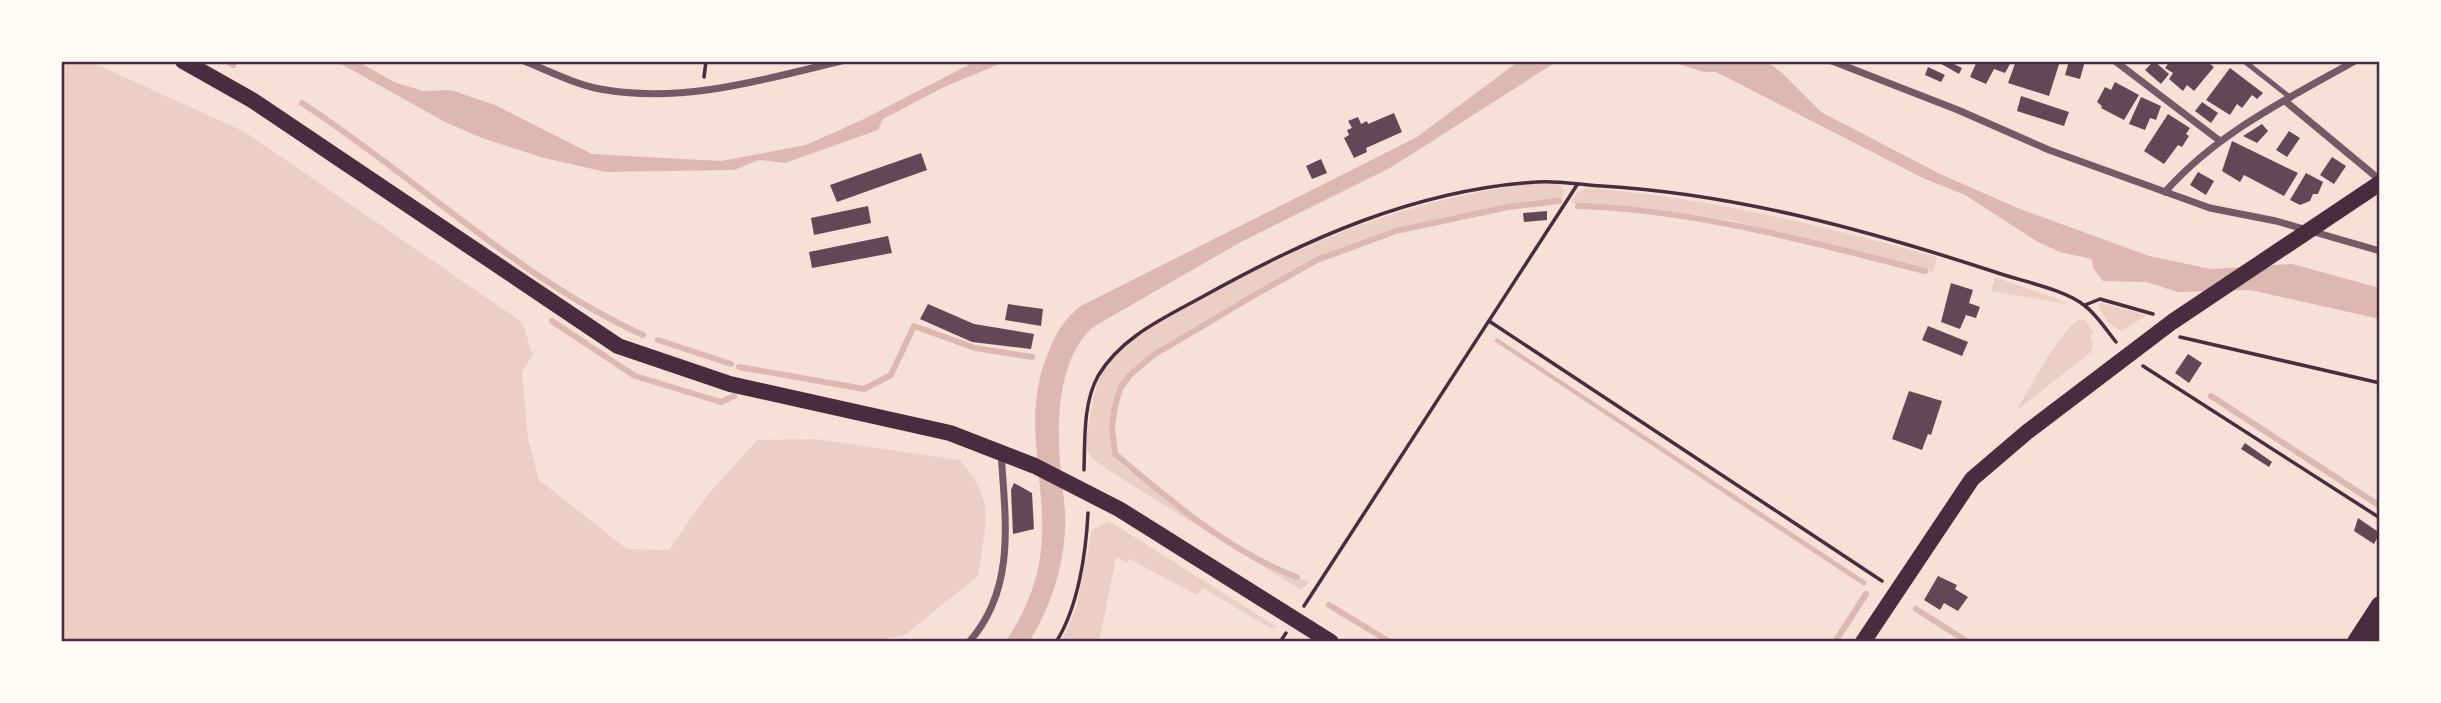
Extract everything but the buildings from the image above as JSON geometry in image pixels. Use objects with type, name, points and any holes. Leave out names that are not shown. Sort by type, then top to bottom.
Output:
[{"type":"highway","points":[[2356,642],[2380,605]]},
{"type":"highway","points":[[2372,642],[2380,630]]},
{"type":"main road","points":[[183,61],[252,100],[618,346],[730,384],[950,433],[1002,452],[1079,487],[1331,642]]},
{"type":"main road","points":[[1863,642],[1895,590],[1972,479],[2027,432],[2170,324],[2380,181]]},
{"type":"street","points":[[524,61],[599,89],[636,93],[707,92],[841,61]]},
{"type":"street","points":[[1832,61],[1958,110],[2049,150],[2210,208],[2310,230],[2380,251]]},
{"type":"street","points":[[2115,61],[2220,141]]},
{"type":"street","points":[[2165,192],[2220,141],[2355,61]]},
{"type":"street","points":[[2288,100],[2380,181]]},
{"type":"street","points":[[969,642],[989,612],[1004,570],[1007,550],[1002,452]]},
{"type":"lane","points":[[2244,61],[2288,100]]},
{"type":"path","points":[[1056,642],[1063,631],[1078,580],[1088,515],[1079,487],[1087,414],[1096,379],[1107,362],[1129,340],[1157,322],[1285,251],[1386,212],[1434,198],[1508,185],[1560,181],[1577,185],[1660,190],[1718,198],[1823,222],[1932,252],[2053,291],[2085,305],[2128,356],[2380,518]]},
{"type":"path","points":[[1294,620],[1577,185]]},
{"type":"path","points":[[2085,305],[2099,299],[2143,310],[2170,324],[2380,383]]},
{"type":"path","points":[[1489,321],[1895,590]]},
{"type":"shaded area","points":[[61,61],[89,61],[245,132],[522,322],[533,355],[522,372],[528,439],[539,480],[627,549],[669,550],[705,498],[757,440],[816,439],[960,460],[972,475],[984,502],[985,528],[978,576],[905,635],[870,642],[61,642]]},
{"type":"shaded area","points":[[336,61],[357,61],[394,82],[423,91],[451,90],[495,105],[592,154],[721,161],[806,145],[864,119],[974,62],[1007,61],[946,86],[883,119],[878,130],[785,163],[759,160],[734,170],[606,172],[544,158],[482,138],[445,122]]},
{"type":"shaded area","points":[[1519,61],[1551,61],[1553,64],[1390,168],[1241,242],[1093,327],[1081,340],[1066,372],[1060,409],[1059,446],[1065,523],[1058,575],[1049,603],[1029,642],[1005,642],[1027,602],[1040,558],[1042,508],[1036,435],[1038,386],[1045,361],[1067,319],[1079,307],[1417,137]]},
{"type":"shaded area","points":[[1668,61],[1766,61],[1781,72],[1821,112],[1940,174],[2020,209],[2149,256],[2211,269],[2292,264],[2380,288],[2380,319],[2250,290],[2177,292],[2147,282],[2103,281],[2093,268],[2092,259],[2060,252],[2038,242],[1965,195],[1923,178],[1716,72],[1704,72]]},
{"type":"shaded area","points":[[1538,183],[1560,184],[1565,192],[1561,200],[1468,213],[1406,227],[1317,259],[1254,293],[1150,356],[1126,376],[1117,390],[1109,432],[1114,458],[1176,508],[1267,566],[1310,582],[1301,590],[1116,475],[1090,456],[1086,443],[1087,435],[1094,394],[1100,377],[1126,346],[1150,329],[1241,278],[1363,224],[1448,199]]},
{"type":"shaded area","points":[[1586,188],[1720,205],[1937,257],[1933,272],[1730,220],[1671,211],[1570,203],[1577,193]]},
{"type":"shaded area","points":[[1995,277],[2063,301],[2066,304],[1991,291]]},
{"type":"shaded area","points":[[2101,303],[2147,315],[2122,331],[2105,318],[2098,306]]},
{"type":"shaded area","points":[[2080,319],[2085,320],[2094,332],[2090,335],[2093,347],[2091,352],[2016,411],[2064,334]]},
{"type":"shaded area","points":[[1497,338],[1867,582],[1864,586],[1494,341]]},
{"type":"shaded area","points":[[1109,521],[1277,627],[1270,628],[1203,588],[1197,595],[1129,559],[1127,563],[1116,557],[1099,642],[1061,642],[1076,609],[1092,530]]},
{"type":"waterway","points":[[227,61],[233,65],[235,61]]},
{"type":"waterway","points":[[302,103],[345,132],[510,256],[597,312],[643,335]]},
{"type":"waterway","points":[[1297,577],[1272,567],[1224,539],[1178,506],[1115,454],[1112,428],[1115,406],[1120,389],[1129,376],[1152,356],[1317,260],[1396,231],[1508,207],[1559,201]]},
{"type":"waterway","points":[[1578,206],[1667,214],[1753,229],[1925,271]]},
{"type":"waterway","points":[[552,321],[635,376],[721,402],[734,396]]},
{"type":"waterway","points":[[739,367],[864,389],[891,375],[914,326],[975,348],[1032,357]]},
{"type":"waterway","points":[[658,340],[731,364]]},
{"type":"waterway","points":[[2211,396],[2380,506]]},
{"type":"waterway","points":[[1835,642],[1866,594]]},
{"type":"waterway","points":[[1329,605],[1390,642]]},
{"type":"waterway","points":[[1916,609],[1968,642]]}]
